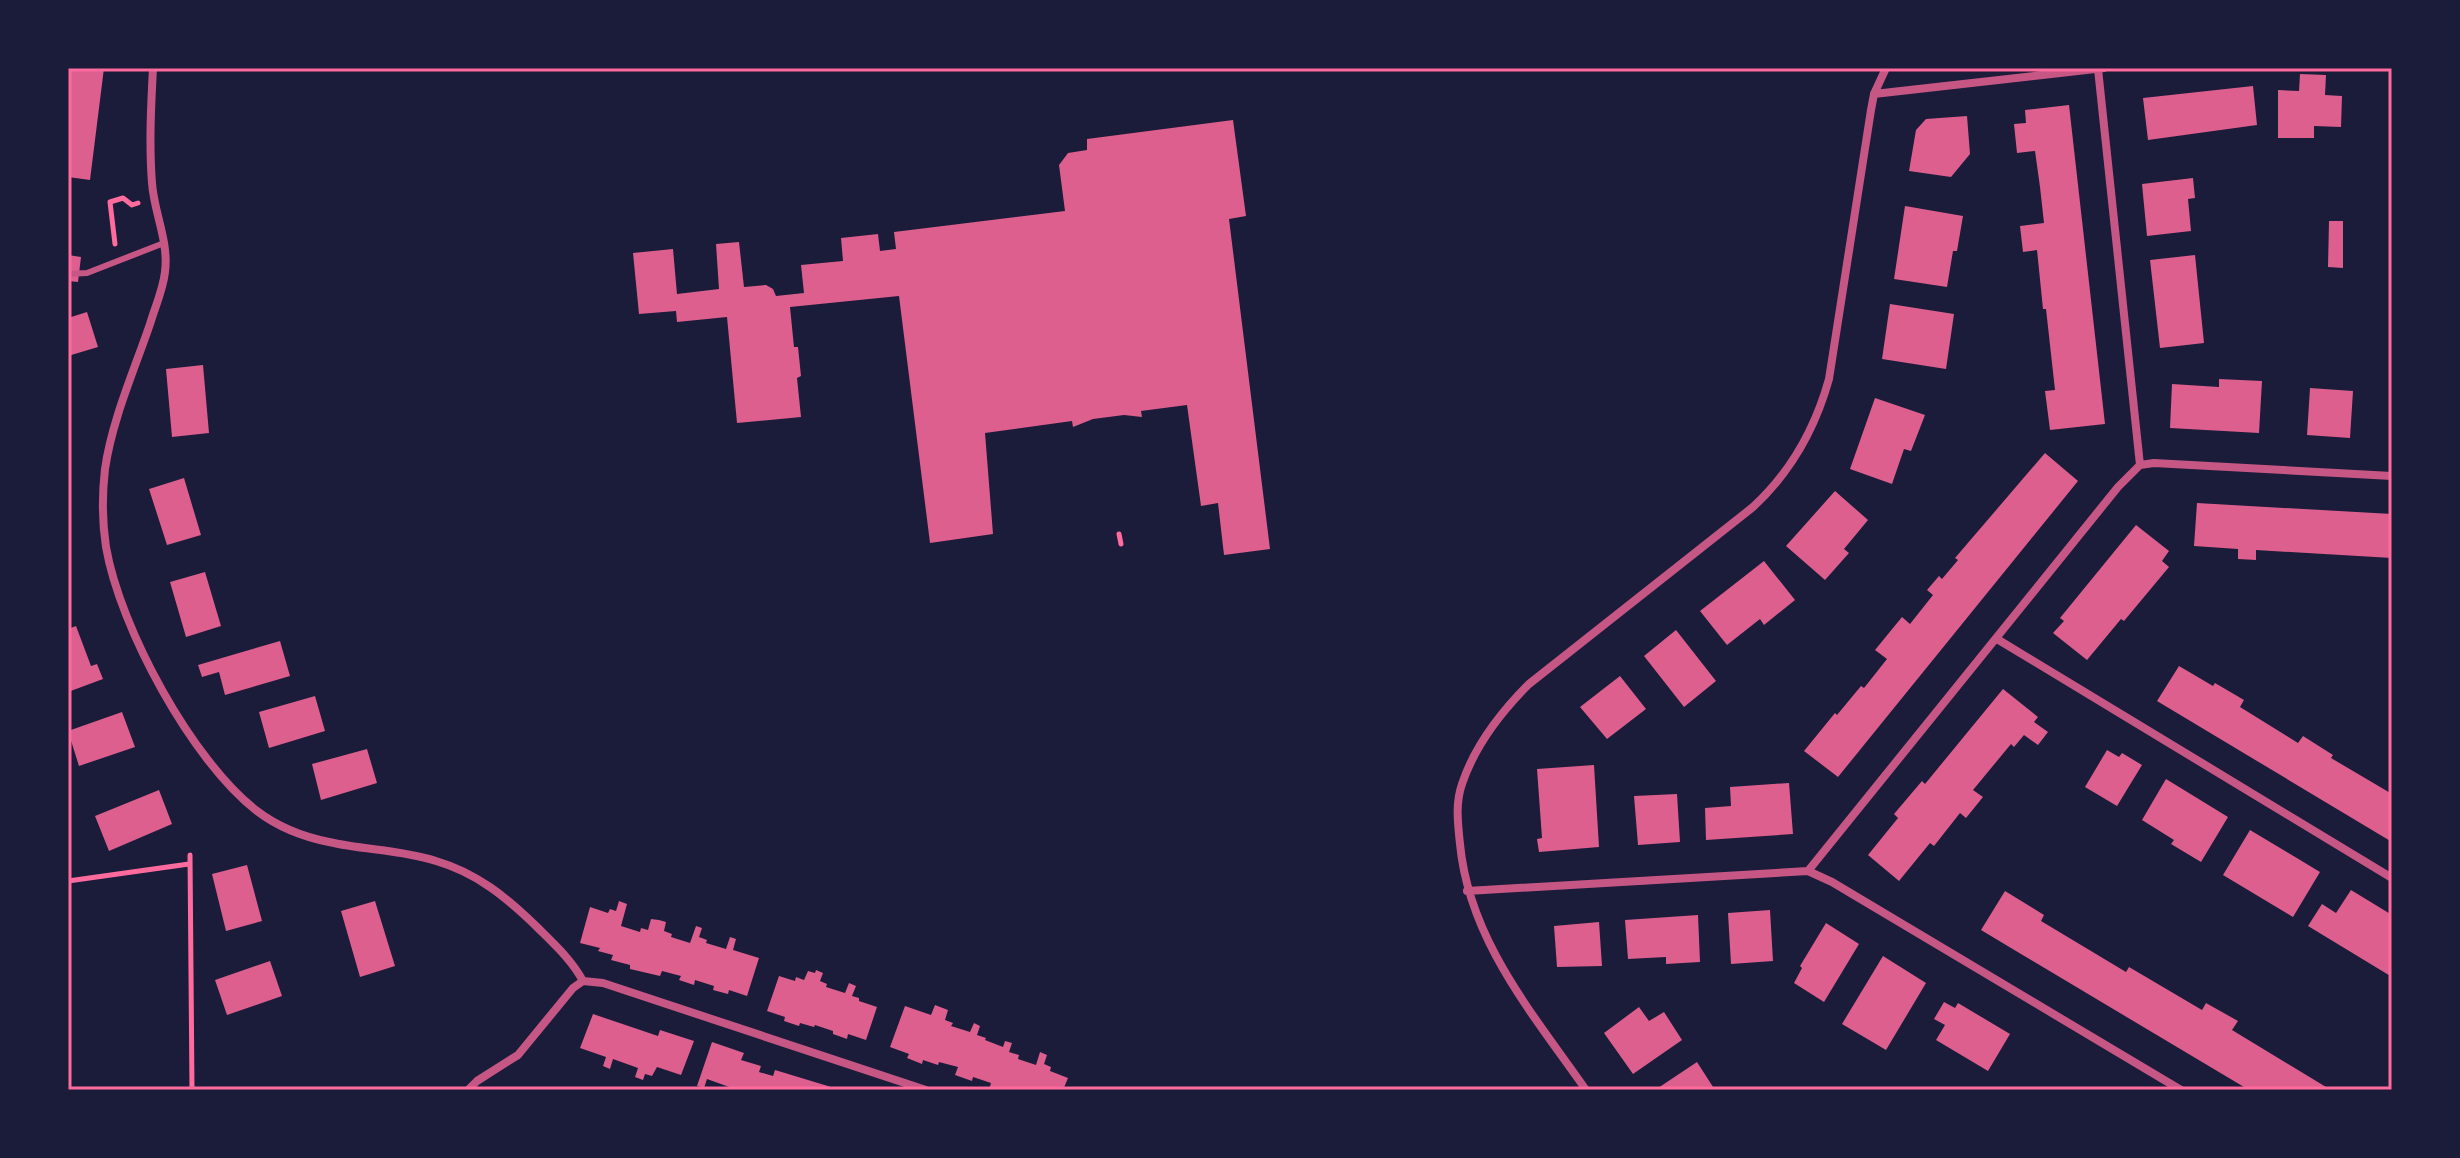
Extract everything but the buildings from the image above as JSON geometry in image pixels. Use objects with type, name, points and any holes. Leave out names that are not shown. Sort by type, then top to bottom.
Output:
[{"type":"street","points":[[153,68],[151,152],[154,200],[164,243],[165,276],[106,464],[102,515],[113,576],[146,660],[165,697],[217,770],[257,812],[313,839],[356,849],[434,860],[480,879],[506,897],[572,961],[583,981]]},
{"type":"street","points":[[1586,1090],[1489,945],[1467,891],[1459,834],[1459,799],[1471,761],[1495,722],[1529,684],[1770,492],[1805,440],[1822,405],[1829,379],[1874,94],[1886,68]]},
{"type":"street","points":[[1874,94],[2101,69],[2140,465]]},
{"type":"street","points":[[1808,871],[2118,487],[2140,465],[2154,463],[2392,476]]},
{"type":"street","points":[[1997,639],[2392,878]]},
{"type":"street","points":[[1467,891],[1808,871],[1832,882],[2181,1090]]},
{"type":"street","points":[[468,1090],[518,1055],[573,988],[583,981],[603,983],[926,1090]]},
{"type":"lane","points":[[68,274],[87,273],[164,243]]},
{"type":"path","points":[[116,243],[110,202],[123,198],[132,205],[154,200]]},
{"type":"path","points":[[1119,534],[1121,544]]},
{"type":"path","points":[[190,855],[192,1090]]},
{"type":"path","points":[[68,881],[189,864]]}]
